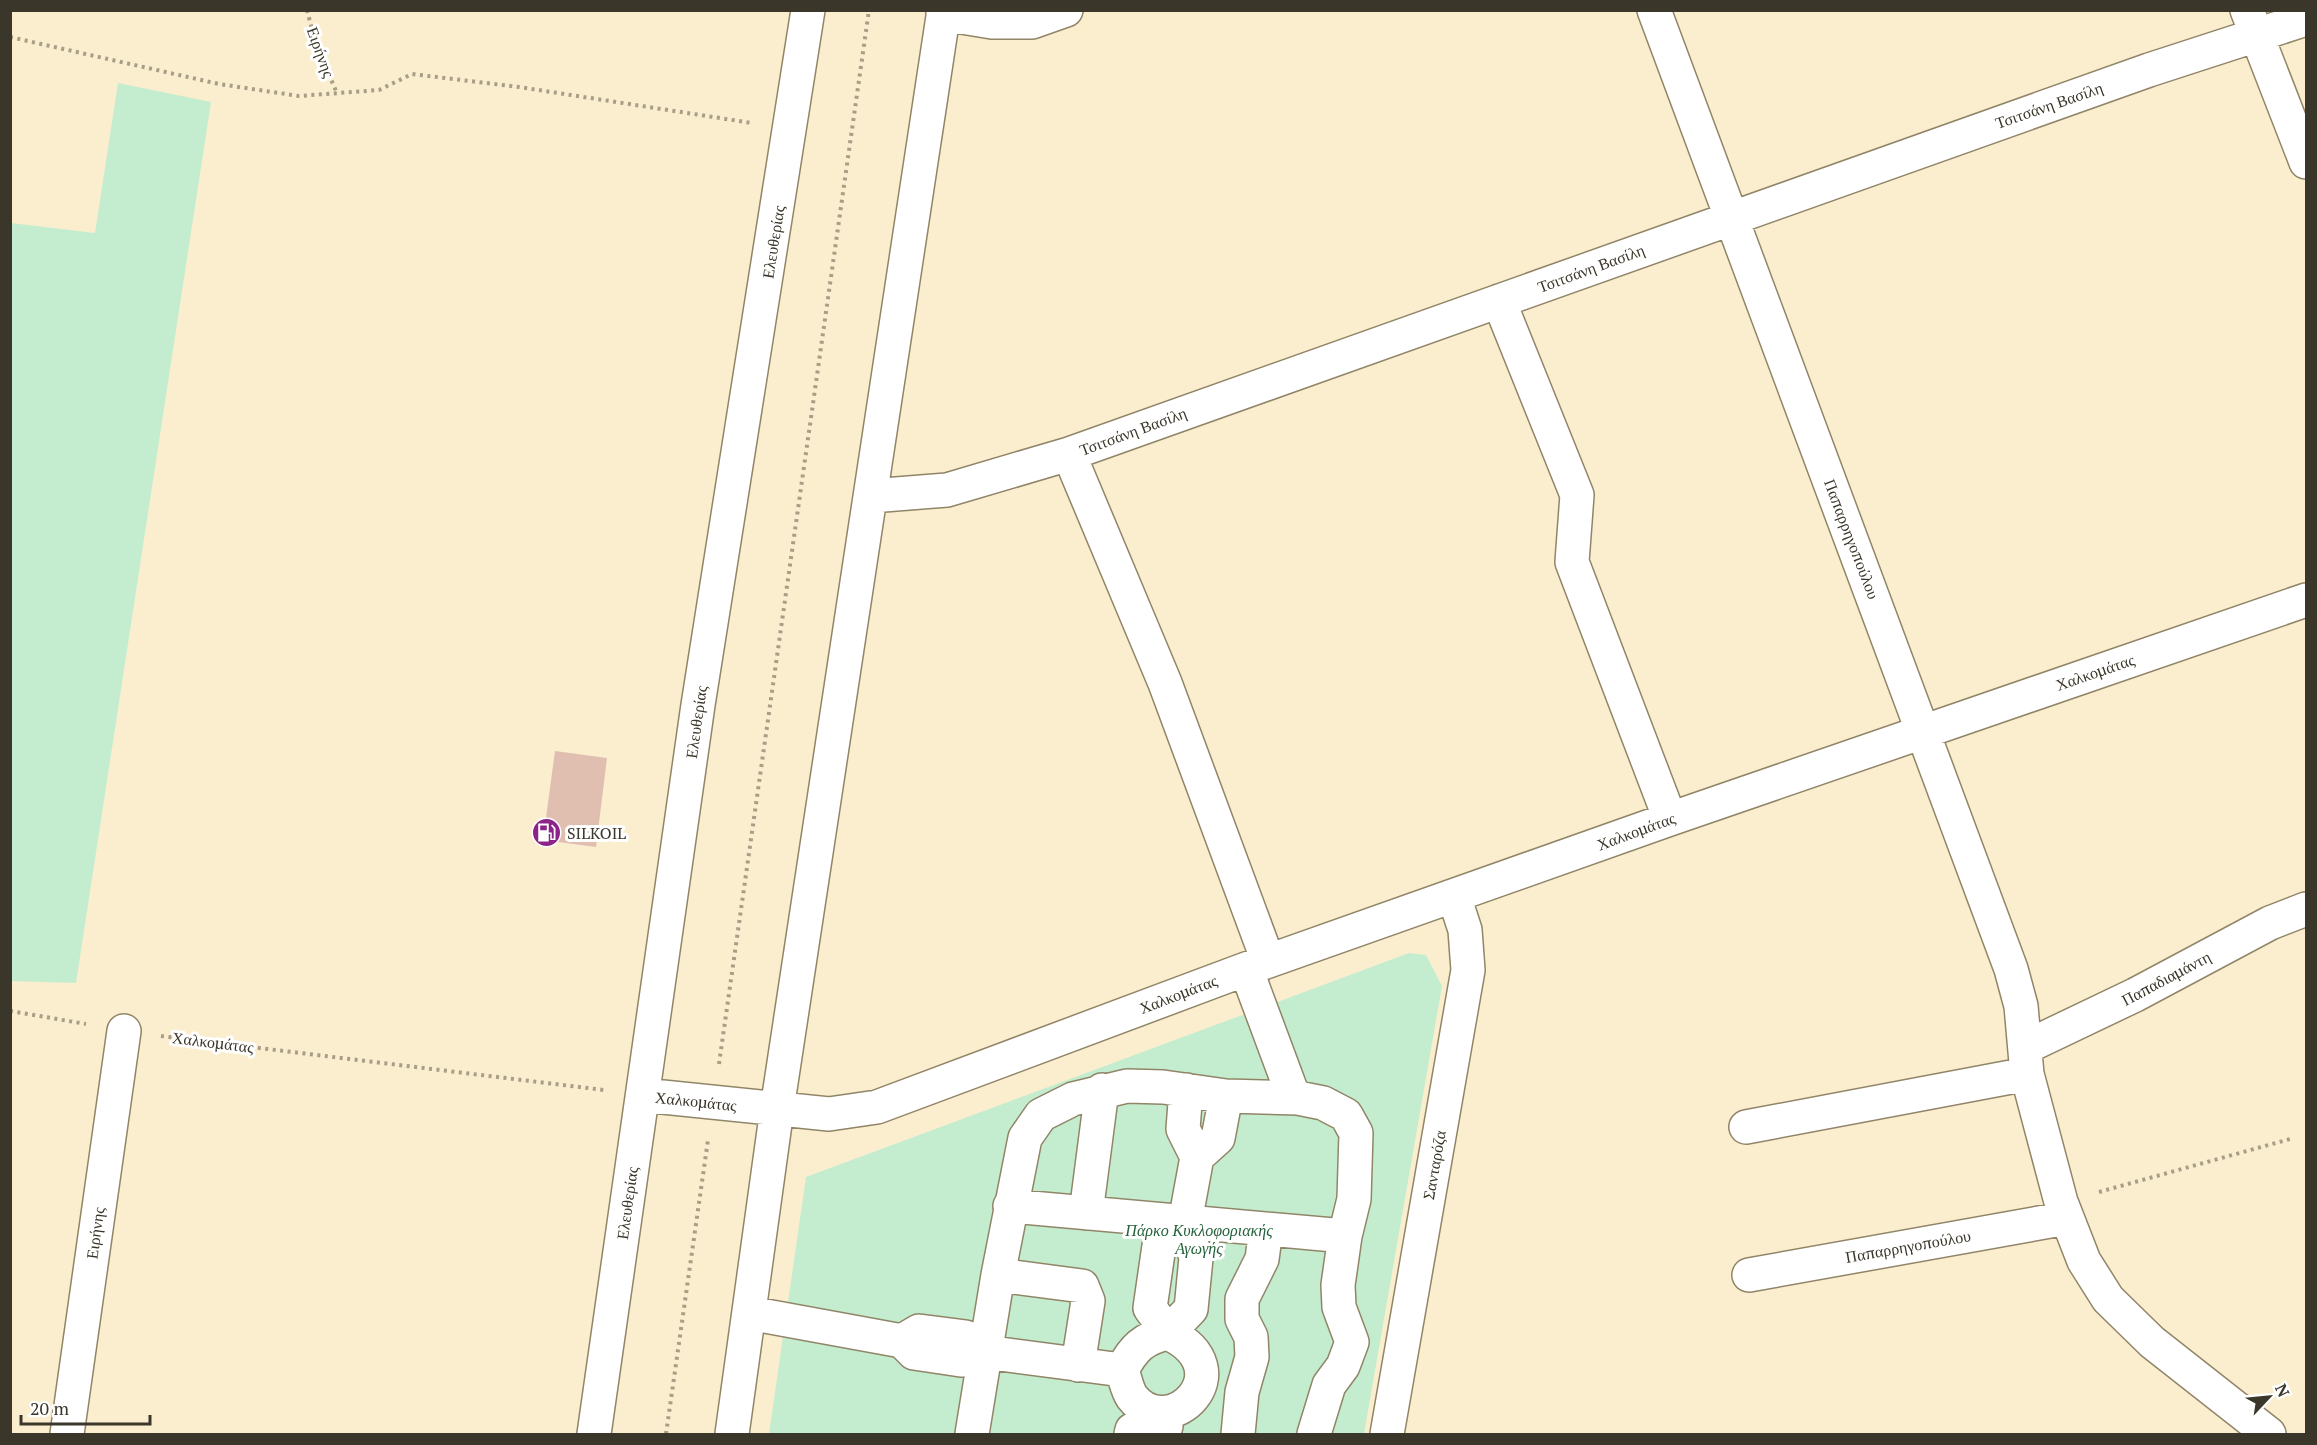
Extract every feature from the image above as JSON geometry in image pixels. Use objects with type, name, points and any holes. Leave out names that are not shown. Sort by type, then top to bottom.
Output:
[{"type":"street","name":"Ελευθερίας","points":[[594,1434],[698,705],[791,129],[808,10]]},
{"type":"street","points":[[732,1434],[777,1109],[944,12],[992,22],[1032,22],[1066,10]]},
{"type":"street","name":"Παπαρρηγοπούλου","points":[[1654,10],[2011,969],[2021,1006],[2027,1060],[2064,1210],[2084,1261],[2108,1299],[2152,1342],[2269,1434]]},
{"type":"street","name":"Τσιτσάνη Βασίλη","points":[[871,496],[947,490],[1069,454],[1731,217],[2252,22],[2307,18]]},
{"type":"street","points":[[2252,22],[2307,162]]},
{"type":"street","points":[[1499,301],[1577,495],[1572,562],[1670,819]]},
{"type":"street","points":[[1069,454],[1165,683],[1257,965],[1291,1090],[1298,1098]]},
{"type":"street","name":"Χαλκομάτας","points":[[643,1095],[829,1114],[877,1107],[1257,965],[1670,819],[2307,600]]},
{"type":"street","name":"Σανταρόζα","points":[[1387,1434],[1468,970],[1465,930],[1454,896]]},
{"type":"street","name":"Παπαδιαμάντη","points":[[2027,1060],[2135,995],[2270,923],[2307,909]]},
{"type":"street","name":"Ειρήνης","points":[[67,1434],[124,1031]]},
{"type":"street","points":[[1746,1127],[2027,1060]]},
{"type":"street","points":[[972,1434],[998,1275],[1025,1138],[1041,1115],[1073,1099],[1102,1090],[1127,1086],[1186,1090],[1226,1096],[1298,1098],[1323,1102],[1346,1115],[1356,1133],[1354,1199],[1345,1236],[1338,1285],[1339,1307],[1352,1342],[1343,1366],[1329,1384],[1314,1434]]},
{"type":"street","points":[[1086,1213],[1102,1090]]},
{"type":"street","points":[[1131,1434],[1132,1430],[1165,1424],[1186,1406],[1200,1388],[1202,1375],[1195,1352],[1185,1341],[1168,1333],[1150,1308],[1159,1246],[1185,1222],[1197,1157],[1183,1129],[1186,1090]]},
{"type":"street","points":[[1197,1157],[1218,1138],[1226,1096]]},
{"type":"street","points":[[1011,1206],[1345,1236]]},
{"type":"street","name":"Παπαρρηγοπούλου","points":[[1749,1275],[2064,1210]]},
{"type":"street","points":[[1238,1434],[1242,1392],[1252,1357],[1251,1336],[1242,1319],[1242,1299],[1262,1259],[1266,1229]]},
{"type":"street","points":[[998,1275],[1082,1286],[1088,1301],[1078,1365]]},
{"type":"street","points":[[749,1313],[902,1341],[914,1353],[961,1360],[985,1352],[1122,1370]]},
{"type":"street","points":[[1122,1370],[1137,1346],[1147,1339],[1168,1333]]},
{"type":"street","points":[[1122,1370],[1132,1396],[1165,1424]]},
{"type":"street","points":[[1200,1388],[1242,1392]]},
{"type":"path","name":"Ειρήνης","points":[[308,10],[316,45],[337,93]]},
{"type":"path","points":[[666,1434],[869,10]]},
{"type":"path","points":[[10,37],[219,84],[299,96],[379,90],[412,74],[519,87],[791,129]]},
{"type":"path","name":"Χαλκομάτας","points":[[10,1011],[124,1031],[643,1095]]},
{"type":"path","points":[[2064,1210],[2290,1139]]},
{"type":"green space","points":[[118,83],[211,102],[76,983],[11,981],[11,223],[95,233]]},
{"type":"green space","name":"Πάρκο Κυκλοφοριακής Αγωγής","points":[[1409,953],[1426,955],[1442,986],[1364,1434],[769,1434],[806,1177]]},
{"type":"building","points":[[555,751],[607,758],[596,847],[543,840]]},
{"type":"place","name":"SILKOIL","points":[[546,833]]}]
